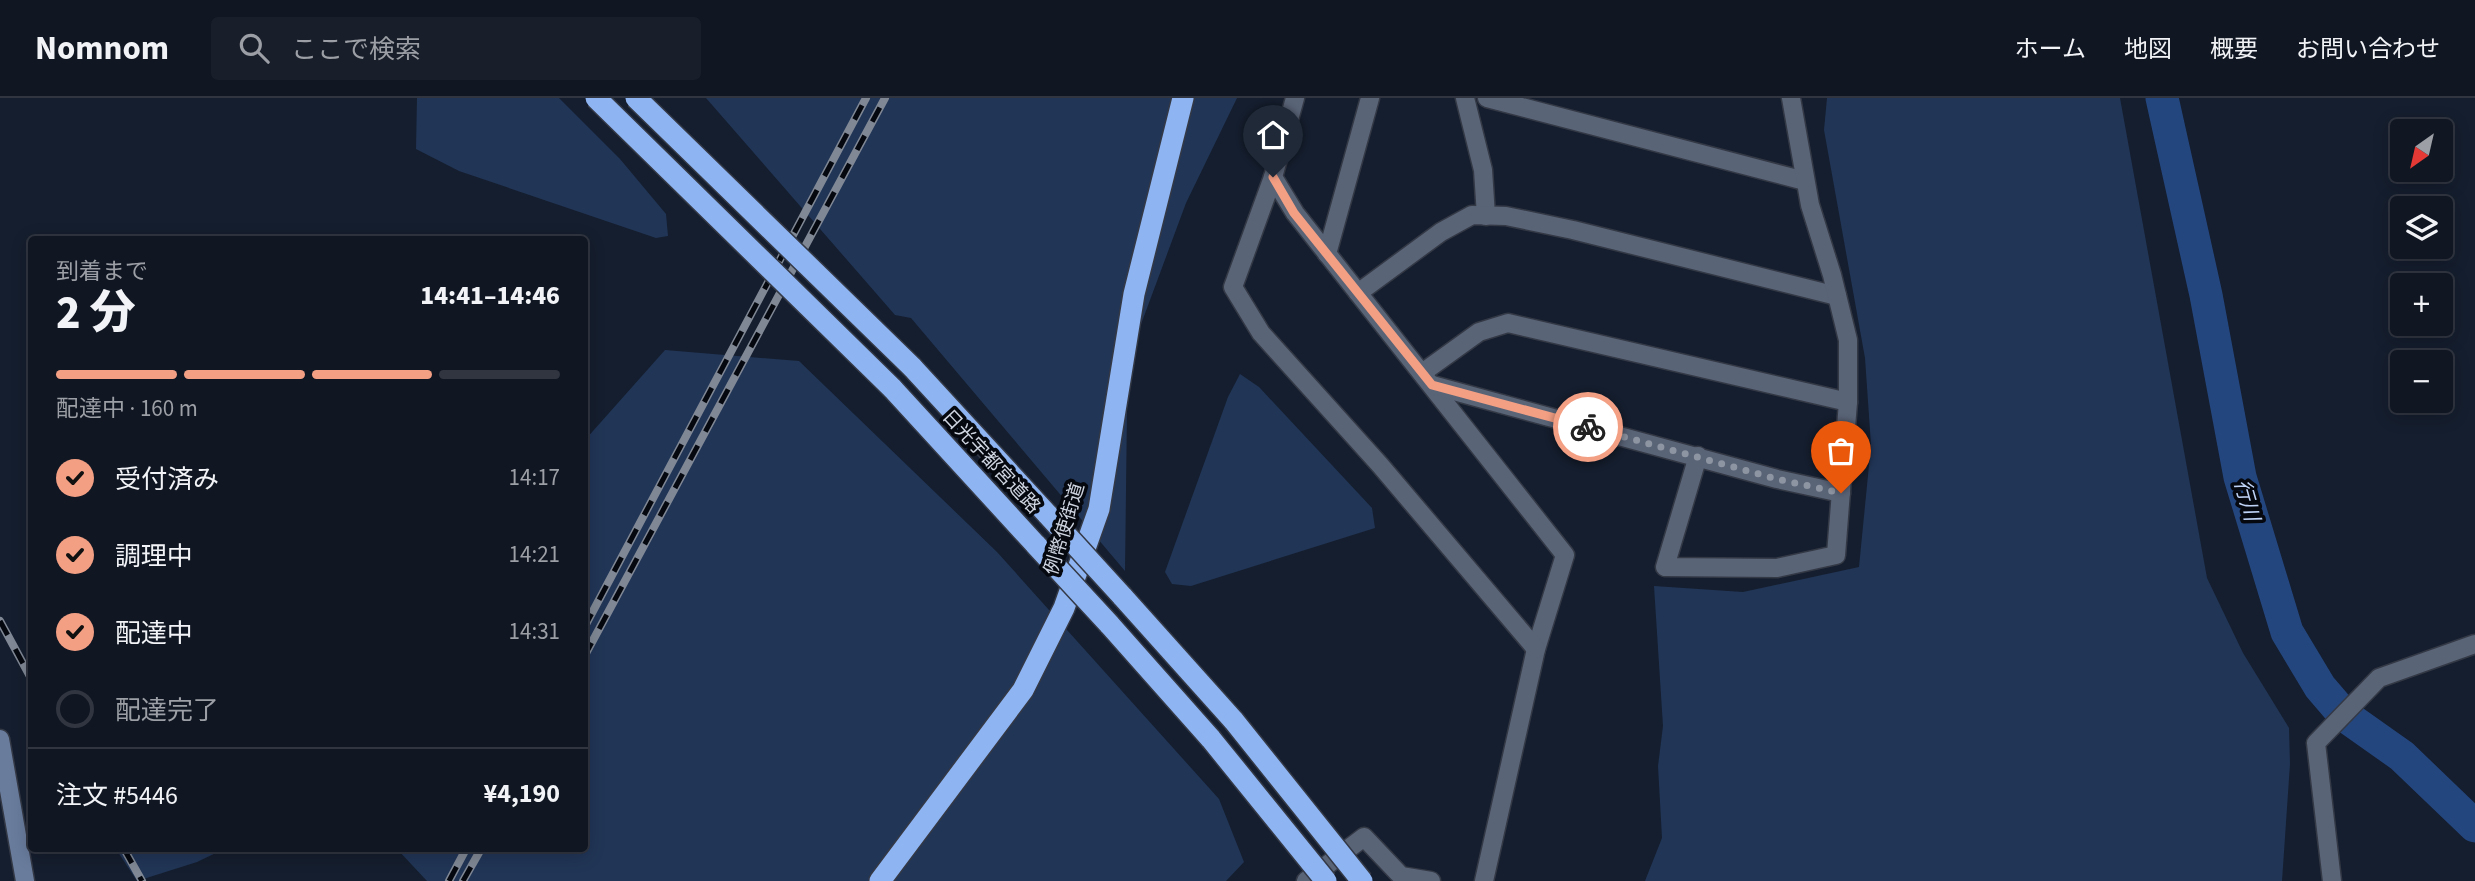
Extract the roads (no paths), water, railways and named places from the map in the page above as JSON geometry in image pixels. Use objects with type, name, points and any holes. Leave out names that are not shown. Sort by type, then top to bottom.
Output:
[{"type":"highway","name":"日光宇都宮道路","points":[[596,98],[892,388],[1211,739],[1326,881]]},
{"type":"highway","name":"日光宇都宮道路","points":[[636,98],[912,367],[1234,721],[1363,881]]},
{"type":"highway","name":"例幣使街道","points":[[880,881],[1023,690],[1064,608],[1099,509],[1134,294],[1182,98]]},
{"type":"street","points":[[1295,98],[1273,177],[1233,287],[1261,333],[1380,465],[1536,649]]},
{"type":"street","points":[[1327,254],[1370,98]]},
{"type":"street","points":[[1465,98],[1483,170],[1486,216]]},
{"type":"street","points":[[1486,98],[1805,181]]},
{"type":"street","points":[[1698,456],[1665,567],[1777,568],[1836,555],[1848,402],[1847,340],[1805,181],[1791,98]]},
{"type":"street","points":[[1273,177],[1294,213],[1565,555],[1536,649],[1484,881]]},
{"type":"street","points":[[1358,293],[1441,232],[1472,215],[1506,216],[1573,230],[1837,296]]},
{"type":"street","points":[[1427,379],[1479,332],[1508,323],[1848,402]]},
{"type":"street","points":[[1427,379],[1777,479],[1841,493]]},
{"type":"street","points":[[2332,881],[2316,743],[2379,678],[2475,644]]},
{"type":"street","points":[[0,739],[25,881]]},
{"type":"street","points":[[1306,881],[1364,837],[1401,876],[1431,881]]},
{"type":"waterway","name":"行川","points":[[2162,98],[2206,295],[2240,477],[2287,632],[2320,687],[2344,715],[2402,756],[2475,826]]},
{"type":"railway","points":[[588,620],[866,98]]},
{"type":"railway","points":[[588,650],[885,98]]},
{"type":"railway","points":[[0,621],[28,673]]},
{"type":"railway","points":[[126,852],[142,881]]},
{"type":"railway","points":[[449,881],[464,852]]},
{"type":"railway","points":[[463,881],[479,852]]}]
